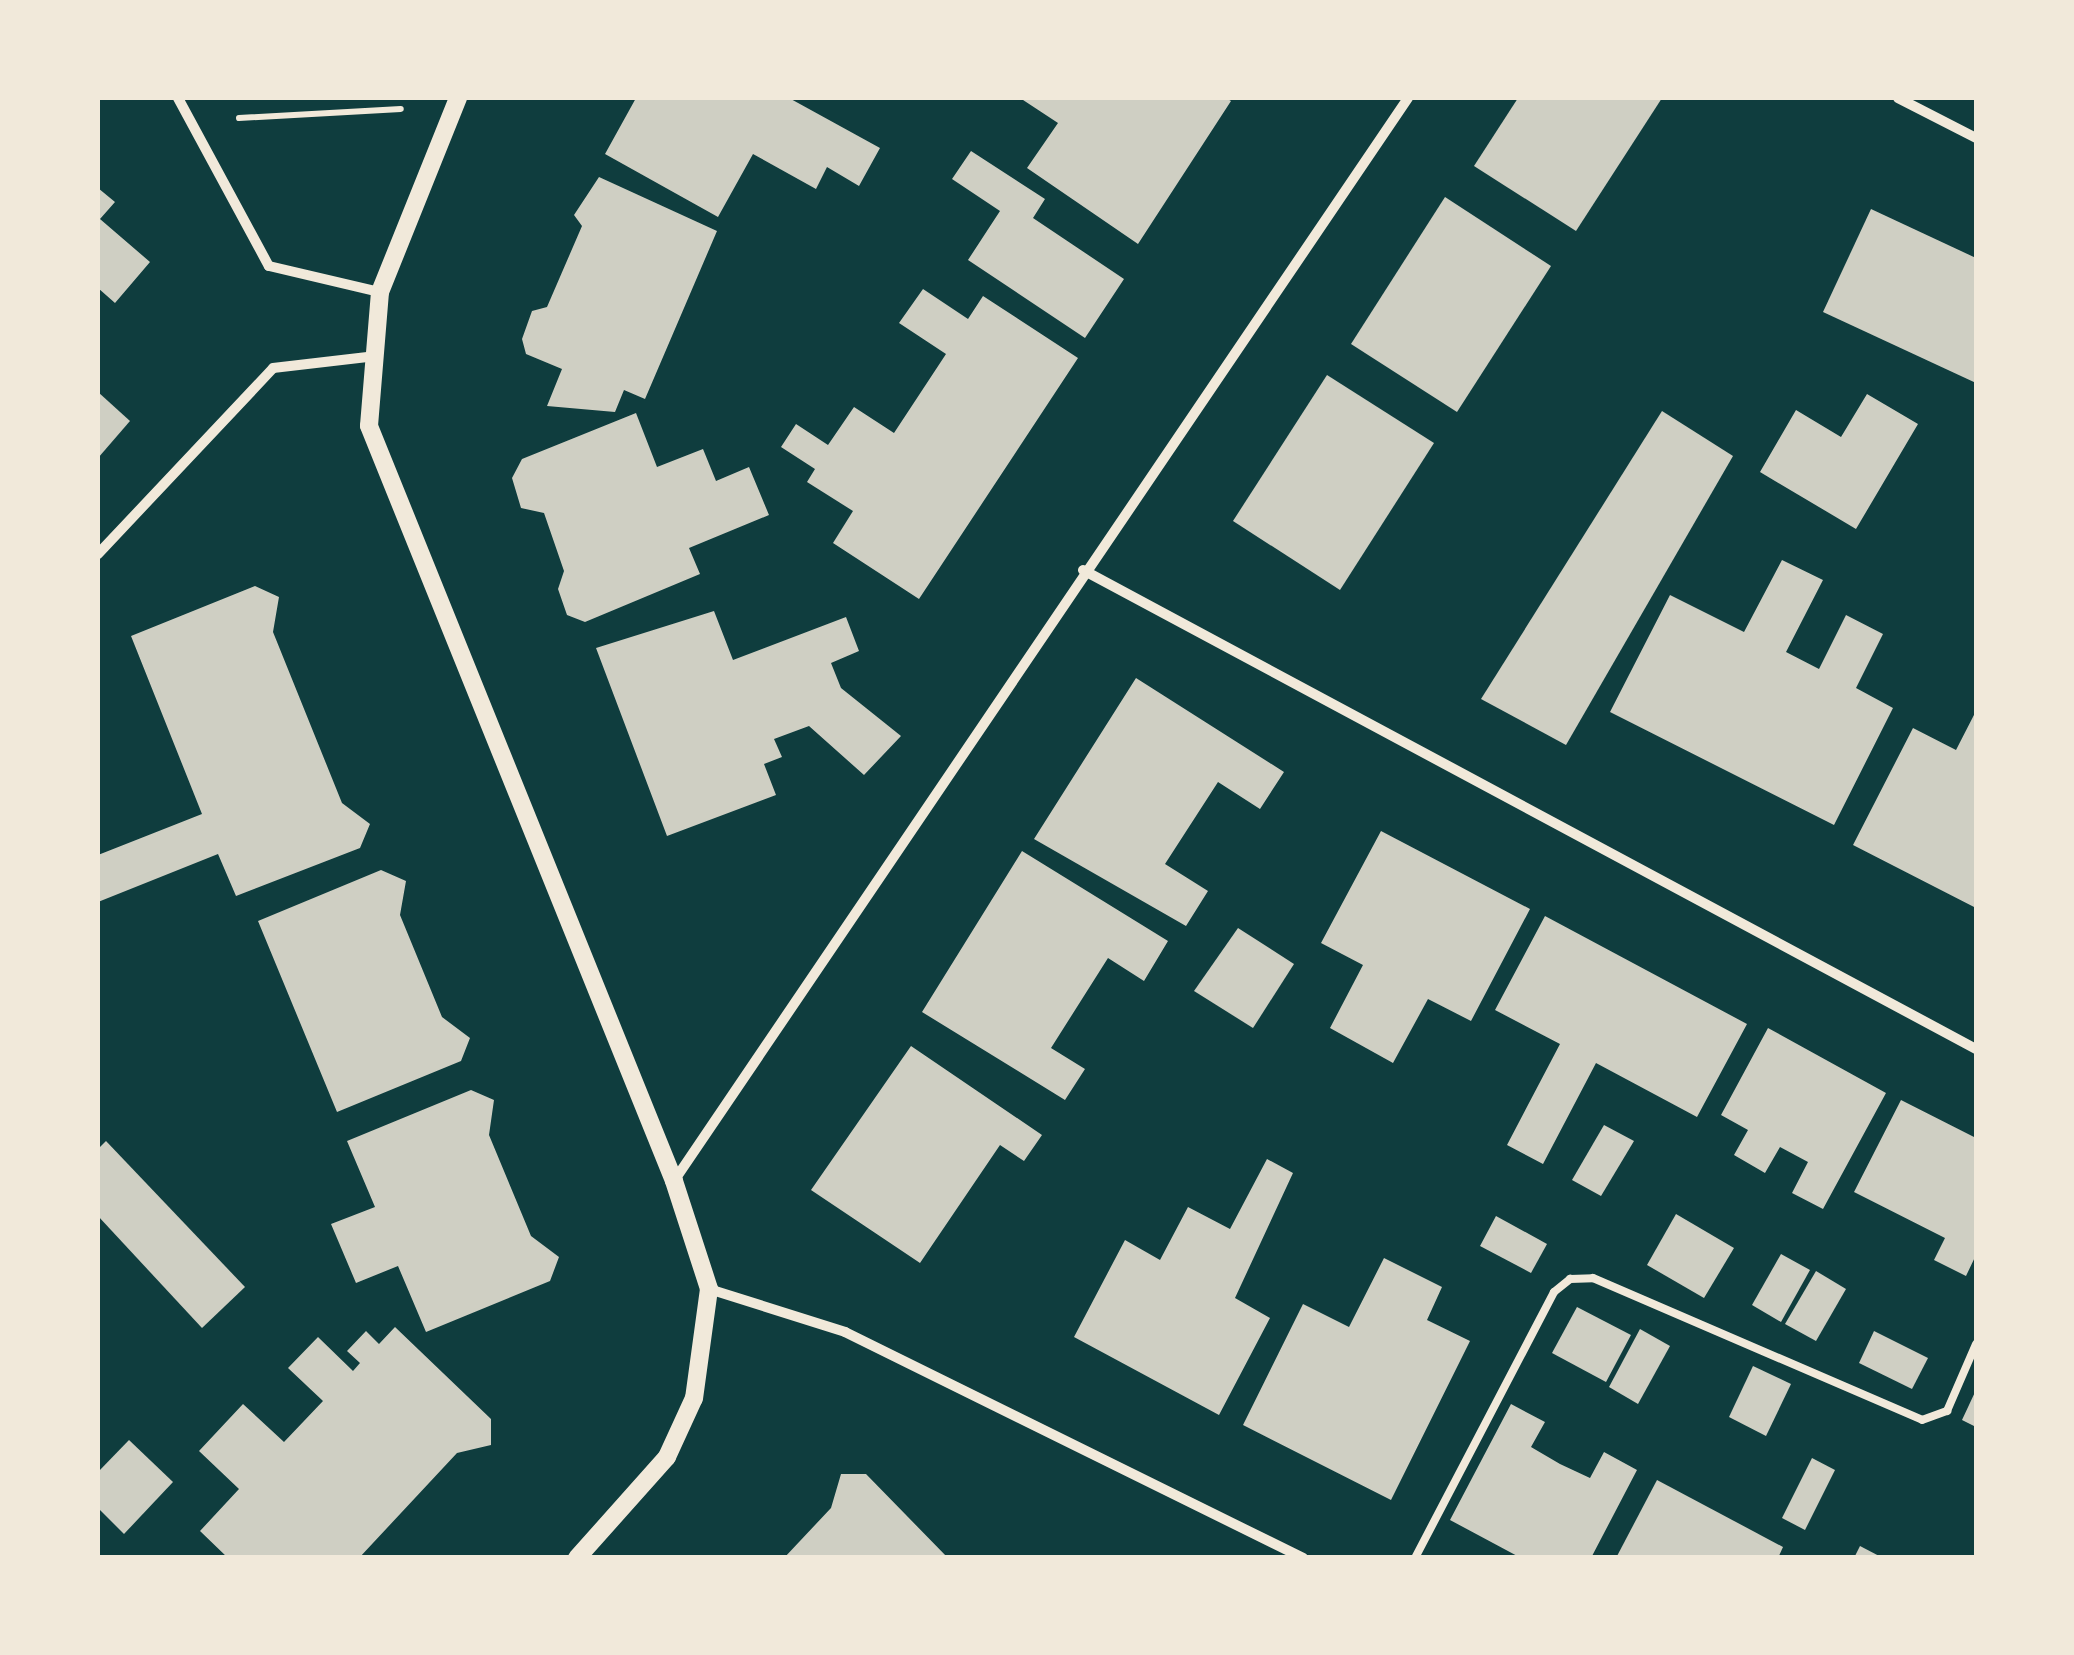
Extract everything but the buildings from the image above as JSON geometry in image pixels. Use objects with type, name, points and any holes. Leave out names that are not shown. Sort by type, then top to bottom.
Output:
[{"type":"street","points":[[178,98],[269,266],[380,292]]},
{"type":"street","points":[[674,1181],[1083,570],[1408,98]]},
{"type":"street","points":[[1898,98],[1976,138]]},
{"type":"street","points":[[455,102],[380,292],[368,357],[368,426],[674,1181],[709,1289],[694,1398],[667,1457],[577,1558]]},
{"type":"street","points":[[98,554],[206,434],[273,368],[368,357]]},
{"type":"street","points":[[1083,570],[1976,1049]]},
{"type":"street","points":[[709,1289],[846,1332],[1302,1558]]},
{"type":"lane","points":[[1415,1558],[1554,1292],[1570,1278],[1592,1278],[1922,1420],[1947,1411],[1976,1344]]},
{"type":"path","points":[[189,121],[455,102]]}]
